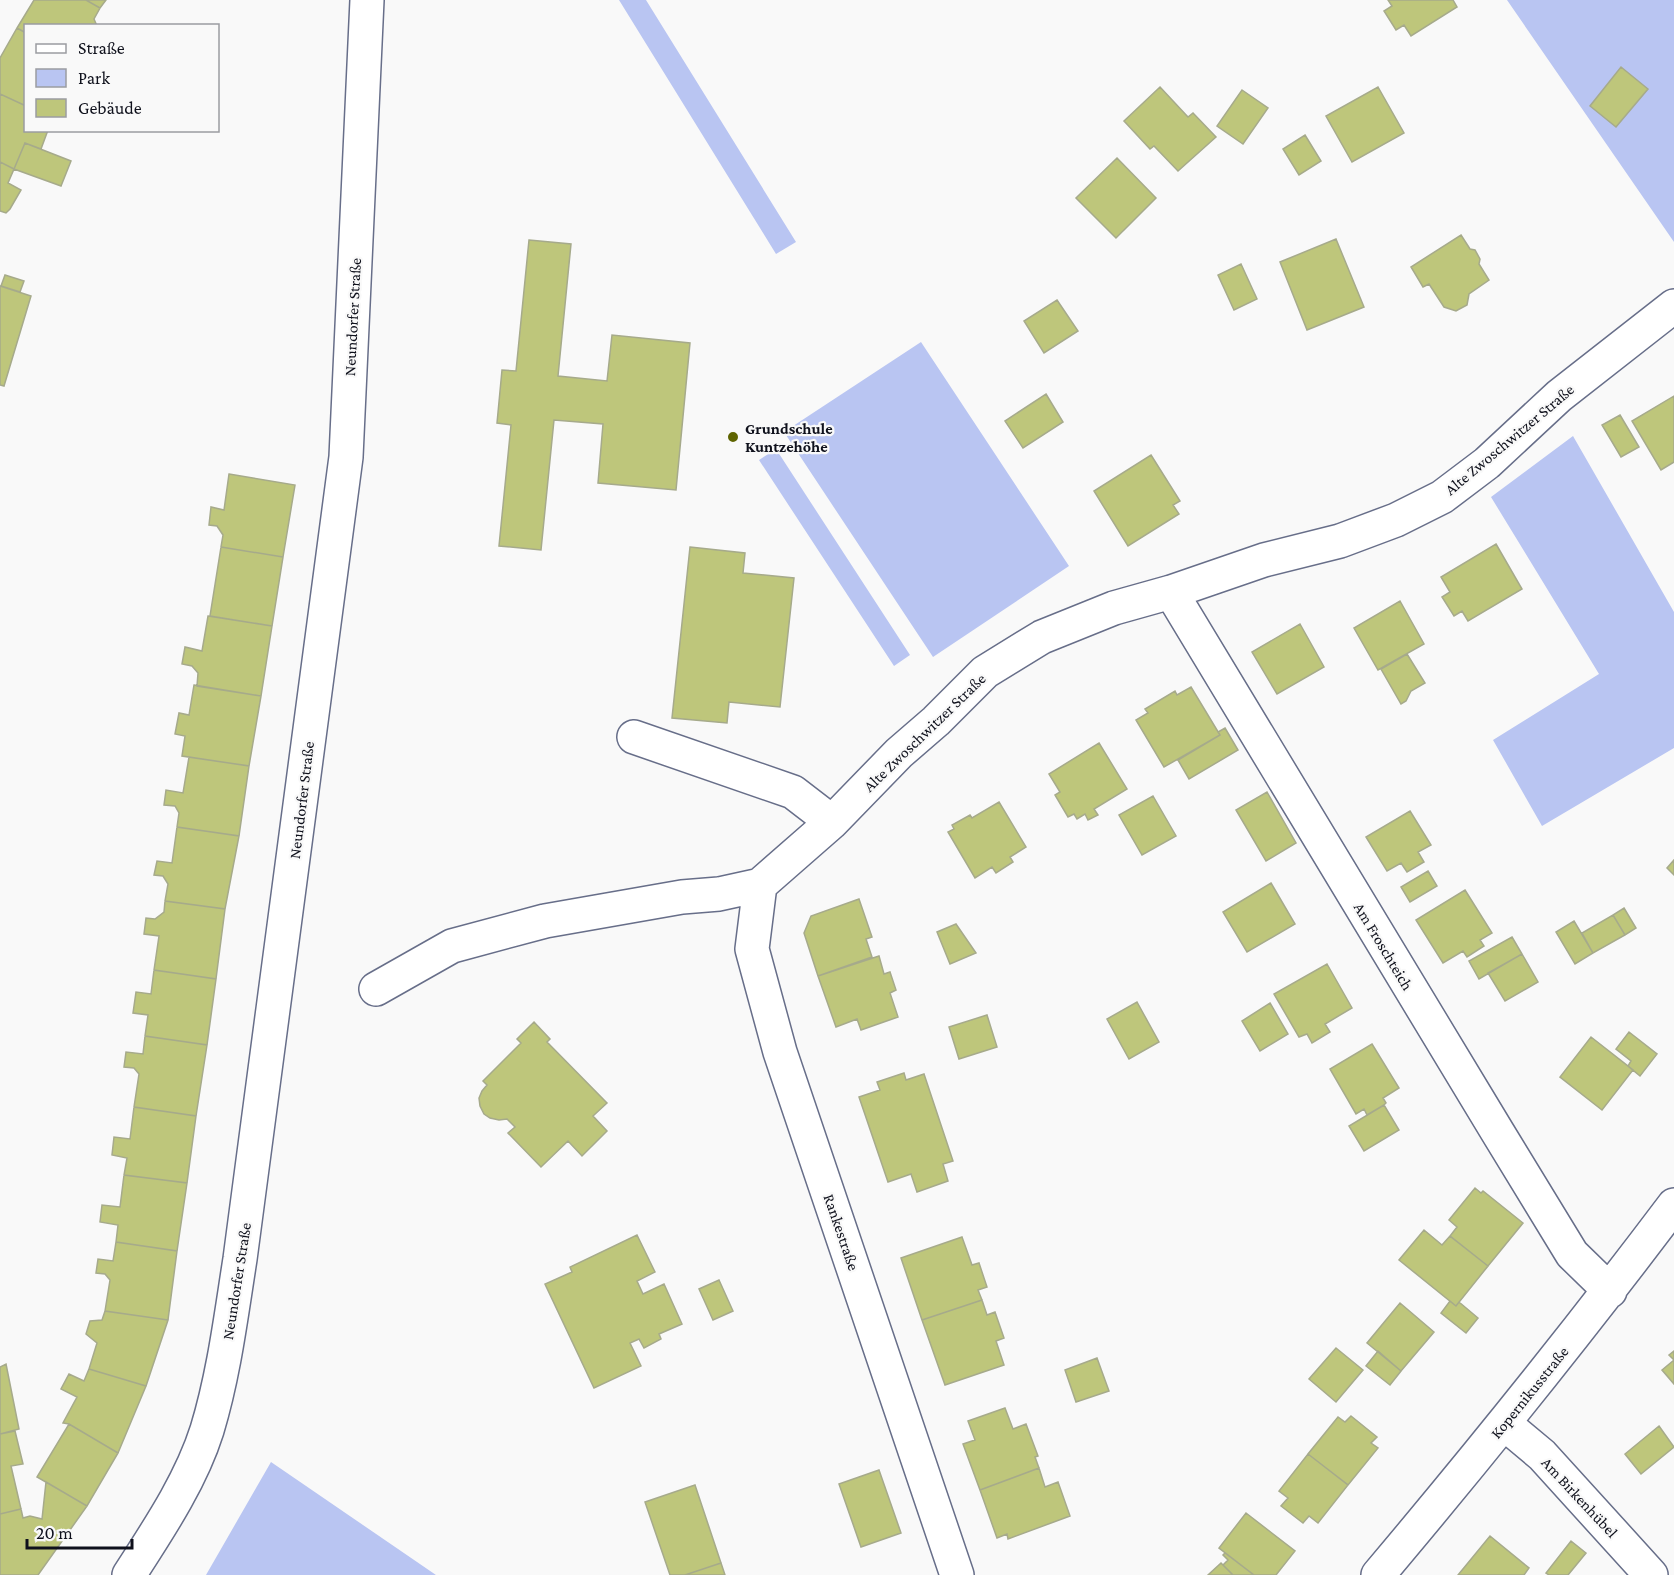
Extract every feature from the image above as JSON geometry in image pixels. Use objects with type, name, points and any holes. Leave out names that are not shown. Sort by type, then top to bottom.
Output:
[{"type":"street","name":"Neundorfer Straße","points":[[129,1575],[164,1519],[194,1462],[207,1430],[225,1355],[240,1259],[346,457],[367,0]]},
{"type":"street","name":"Alte Zwoschwitzer Straße","points":[[376,989],[452,946],[545,921],[682,897],[720,894],[760,885],[832,822],[899,753],[936,721],[985,672],[1042,637],[1113,608],[1171,592],[1264,560],[1340,541],[1396,520],[1442,497],[1487,463],[1559,396],[1674,306]]},
{"type":"street","name":"Am Froschteich","points":[[1171,592],[1572,1254],[1610,1291]]},
{"type":"street","points":[[634,737],[793,792],[832,822]]},
{"type":"street","name":"Rankestraße","points":[[760,885],[752,949],[780,1052],[957,1575]]},
{"type":"street","name":"Kopernikusstraße","points":[[1378,1575],[1505,1424],[1610,1291],[1674,1205]]},
{"type":"street","name":"Am Birkenhübel","points":[[1505,1424],[1542,1455],[1651,1575]]},
{"type":"green space","points":[[619,0],[646,0],[796,242],[776,254]]},
{"type":"green space","points":[[1507,0],[1674,0],[1674,242]]},
{"type":"green space","points":[[921,342],[1069,566],[933,657],[784,432]]},
{"type":"green space","points":[[1573,436],[1674,612],[1674,748],[1542,826],[1493,740],[1599,674],[1491,497]]},
{"type":"green space","points":[[776,449],[910,655],[894,666],[759,460]]},
{"type":"green space","points":[[271,1462],[436,1575],[206,1575]]},
{"type":"building","points":[[34,0],[86,0],[100,8],[94,19],[96,24],[24,24],[24,32],[17,28]]},
{"type":"building","points":[[86,0],[106,0],[100,8]]},
{"type":"building","points":[[1388,0],[1453,0],[1457,7],[1411,36],[1404,25],[1396,30],[1384,11],[1392,6]]},
{"type":"building","points":[[17,28],[24,32],[24,105],[0,94],[0,58]]},
{"type":"building","points":[[1621,67],[1648,89],[1616,127],[1590,106]]},
{"type":"building","points":[[1160,87],[1188,117],[1193,113],[1216,137],[1178,171],[1154,146],[1150,149],[1124,121]]},
{"type":"building","points":[[1378,87],[1404,133],[1352,162],[1326,116]]},
{"type":"building","points":[[1242,90],[1268,108],[1243,144],[1217,126]]},
{"type":"building","points":[[0,94],[24,105],[24,132],[47,132],[41,149],[25,143],[14,169],[0,162]]},
{"type":"building","points":[[1305,135],[1321,161],[1299,175],[1283,149]]},
{"type":"building","points":[[25,143],[71,161],[61,186],[14,169]]},
{"type":"building","points":[[1117,158],[1156,198],[1116,238],[1076,198]]},
{"type":"building","points":[[0,162],[14,169],[8,183],[21,190],[6,213],[0,211]]},
{"type":"building","points":[[1461,235],[1470,249],[1475,250],[1480,259],[1479,264],[1489,280],[1469,294],[1467,305],[1456,311],[1444,307],[1429,284],[1423,287],[1411,267]]},
{"type":"building","points":[[1336,239],[1364,307],[1307,330],[1280,262]]},
{"type":"building","points":[[529,240],[571,244],[558,376],[607,381],[612,335],[690,343],[676,490],[598,483],[603,424],[554,420],[541,550],[499,546],[511,425],[497,423],[502,370],[516,371]]},
{"type":"building","points":[[1241,264],[1257,299],[1234,310],[1218,275]]},
{"type":"building","points":[[5,275],[24,281],[20,292],[1,286]]},
{"type":"building","points":[[0,286],[31,296],[4,386],[0,385]]},
{"type":"building","points":[[1057,300],[1078,331],[1044,353],[1024,321]]},
{"type":"building","points":[[1046,394],[1063,422],[1023,448],[1005,421]]},
{"type":"building","points":[[1674,396],[1674,462],[1661,470],[1632,421]]},
{"type":"building","points":[[1620,415],[1639,447],[1621,457],[1602,425]]},
{"type":"building","points":[[1151,455],[1180,501],[1173,505],[1179,514],[1128,546],[1094,491]]},
{"type":"building","points":[[229,474],[295,485],[283,557],[221,547],[223,535],[217,526],[209,525],[211,507],[224,510]]},
{"type":"building","points":[[1496,544],[1522,589],[1468,621],[1462,611],[1454,616],[1442,597],[1450,592],[1441,577]]},
{"type":"building","points":[[221,547],[283,557],[272,626],[210,616]]},
{"type":"building","points":[[690,547],[745,553],[743,573],[794,578],[780,707],[729,702],[727,723],[672,718]]},
{"type":"building","points":[[1400,601],[1424,644],[1378,670],[1354,628]]},
{"type":"building","points":[[208,616],[272,626],[261,696],[197,686],[198,673],[192,666],[182,664],[185,647],[202,651]]},
{"type":"building","points":[[1300,624],[1324,667],[1277,694],[1252,652]]},
{"type":"building","points":[[1407,654],[1425,683],[1411,691],[1406,701],[1401,704],[1381,669]]},
{"type":"building","points":[[194,685],[261,696],[249,766],[182,756],[185,736],[175,734],[179,713],[189,715]]},
{"type":"building","points":[[1191,687],[1220,735],[1164,767],[1136,720],[1148,713],[1145,709],[1175,691],[1177,695]]},
{"type":"building","points":[[1225,728],[1238,750],[1189,779],[1178,760],[1220,735],[1218,732]]},
{"type":"building","points":[[1099,743],[1127,789],[1094,809],[1098,815],[1088,820],[1085,814],[1077,819],[1074,814],[1068,817],[1055,795],[1060,792],[1049,774]]},
{"type":"building","points":[[189,757],[249,766],[239,836],[177,827],[179,813],[175,806],[164,805],[166,790],[183,793]]},
{"type":"building","points":[[1267,792],[1296,843],[1266,861],[1236,810]]},
{"type":"building","points":[[1153,796],[1176,836],[1142,855],[1119,815]]},
{"type":"building","points":[[999,802],[1026,847],[1010,857],[1013,862],[996,873],[992,867],[975,878],[948,832],[954,829],[952,825],[970,815],[972,818]]},
{"type":"building","points":[[1410,811],[1431,845],[1418,852],[1424,862],[1407,872],[1401,863],[1387,871],[1366,837]]},
{"type":"building","points":[[177,827],[239,836],[225,909],[165,901],[168,884],[163,876],[154,875],[157,861],[172,863]]},
{"type":"building","points":[[1674,860],[1674,875],[1667,868]]},
{"type":"building","points":[[1428,871],[1437,886],[1410,902],[1401,887]]},
{"type":"building","points":[[1271,883],[1295,924],[1247,952],[1223,912]]},
{"type":"building","points":[[1465,890],[1492,933],[1480,940],[1484,946],[1467,957],[1463,951],[1443,963],[1416,920]]},
{"type":"building","points":[[859,899],[872,937],[866,939],[872,957],[818,976],[804,933],[811,916]]},
{"type":"building","points":[[165,901],[225,909],[216,979],[154,970],[159,936],[144,934],[146,918],[155,919],[164,912]]},
{"type":"building","points":[[1624,908],[1636,928],[1625,935],[1613,915]]},
{"type":"building","points":[[1613,915],[1625,935],[1593,953],[1582,933]]},
{"type":"building","points":[[1574,921],[1593,953],[1575,964],[1556,932]]},
{"type":"building","points":[[956,924],[976,953],[950,964],[937,932]]},
{"type":"building","points":[[1512,937],[1522,954],[1479,979],[1469,961]]},
{"type":"building","points":[[1522,954],[1538,982],[1505,1001],[1488,973]]},
{"type":"building","points":[[879,956],[884,974],[890,972],[896,990],[890,993],[898,1017],[861,1030],[857,1019],[836,1027],[818,976]]},
{"type":"building","points":[[1327,964],[1352,1008],[1325,1024],[1330,1032],[1312,1043],[1307,1034],[1299,1037],[1274,994]]},
{"type":"building","points":[[154,970],[216,979],[207,1045],[145,1036],[148,1015],[133,1013],[136,992],[151,994]]},
{"type":"building","points":[[1137,1002],[1159,1042],[1129,1059],[1107,1019]]},
{"type":"building","points":[[1270,1003],[1288,1034],[1260,1051],[1242,1021]]},
{"type":"building","points":[[987,1015],[997,1047],[959,1059],[949,1027]]},
{"type":"building","points":[[534,1022],[550,1039],[547,1042],[607,1103],[593,1116],[607,1131],[582,1156],[568,1141],[541,1167],[508,1133],[515,1127],[507,1119],[499,1120],[484,1114],[479,1098],[487,1085],[483,1081],[521,1043],[517,1039]]},
{"type":"building","points":[[1629,1032],[1657,1054],[1640,1076],[1628,1066],[1631,1061],[1616,1049]]},
{"type":"building","points":[[145,1036],[207,1045],[196,1116],[134,1107],[139,1074],[134,1068],[124,1067],[126,1052],[143,1054]]},
{"type":"building","points":[[1591,1037],[1633,1070],[1602,1110],[1560,1077]]},
{"type":"building","points":[[1372,1044],[1399,1088],[1383,1098],[1386,1103],[1384,1105],[1367,1115],[1364,1109],[1356,1114],[1330,1069]]},
{"type":"building","points":[[904,1073],[906,1080],[924,1074],[953,1161],[943,1164],[948,1181],[917,1192],[911,1174],[888,1182],[859,1097],[880,1090],[877,1082]]},
{"type":"building","points":[[1384,1105],[1399,1130],[1364,1151],[1349,1126]]},
{"type":"building","points":[[134,1107],[196,1116],[187,1183],[124,1175],[127,1158],[112,1155],[114,1137],[130,1139]]},
{"type":"building","points":[[124,1175],[187,1183],[177,1251],[116,1242],[118,1225],[100,1222],[102,1205],[120,1207]]},
{"type":"building","points":[[1475,1188],[1481,1193],[1483,1191],[1523,1223],[1488,1266],[1450,1236],[1457,1227],[1449,1220]]},
{"type":"building","points":[[1424,1230],[1442,1245],[1450,1236],[1488,1266],[1456,1306],[1399,1260]]},
{"type":"building","points":[[637,1235],[655,1272],[637,1281],[643,1294],[664,1284],[682,1324],[659,1334],[661,1339],[644,1348],[639,1339],[630,1343],[641,1366],[594,1388],[545,1284],[572,1272],[570,1267]]},
{"type":"building","points":[[962,1237],[972,1265],[979,1263],[987,1287],[978,1290],[982,1300],[922,1320],[901,1258]]},
{"type":"building","points":[[116,1242],[177,1251],[168,1320],[105,1311],[110,1280],[105,1274],[96,1273],[98,1259],[113,1261]]},
{"type":"building","points":[[719,1280],[733,1311],[713,1320],[699,1289]]},
{"type":"building","points":[[982,1300],[987,1315],[995,1312],[1004,1338],[996,1341],[1004,1365],[945,1385],[922,1320]]},
{"type":"building","points":[[1450,1301],[1456,1306],[1459,1302],[1478,1318],[1466,1333],[1441,1313]]},
{"type":"building","points":[[1400,1303],[1434,1332],[1401,1371],[1367,1343]]},
{"type":"building","points":[[105,1311],[168,1320],[146,1386],[89,1369],[97,1343],[86,1334],[90,1321],[102,1320]]},
{"type":"building","points":[[1336,1348],[1363,1370],[1336,1402],[1309,1379]]},
{"type":"building","points":[[1378,1351],[1401,1371],[1390,1385],[1366,1366]]},
{"type":"building","points":[[1097,1358],[1109,1391],[1076,1402],[1065,1370]]},
{"type":"building","points":[[1674,1360],[1674,1384],[1662,1370]]},
{"type":"building","points":[[6,1364],[19,1429],[0,1434],[0,1367]]},
{"type":"building","points":[[89,1369],[146,1386],[118,1453],[69,1424],[63,1423],[77,1397],[61,1389],[69,1374],[84,1381]]},
{"type":"building","points":[[1005,1408],[1013,1429],[1026,1424],[1038,1456],[1035,1457],[1039,1468],[980,1490],[963,1444],[975,1440],[968,1421]]},
{"type":"building","points":[[1351,1416],[1377,1437],[1371,1443],[1378,1448],[1348,1485],[1308,1454],[1338,1417],[1345,1422]]},
{"type":"building","points":[[69,1424],[118,1453],[87,1506],[37,1477]]},
{"type":"building","points":[[1659,1426],[1674,1447],[1641,1474],[1625,1454]]},
{"type":"building","points":[[15,1431],[23,1464],[11,1466],[21,1509],[0,1514],[0,1434]]},
{"type":"building","points":[[1308,1454],[1348,1485],[1318,1523],[1309,1516],[1303,1523],[1281,1506],[1288,1498],[1279,1491]]},
{"type":"building","points":[[1039,1468],[1045,1487],[1058,1482],[1070,1516],[1008,1539],[1007,1534],[997,1538],[980,1490]]},
{"type":"building","points":[[879,1470],[901,1533],[861,1547],[839,1484]]},
{"type":"building","points":[[46,1482],[87,1506],[38,1575],[0,1575],[0,1514],[21,1509],[23,1518],[30,1516],[42,1519]]},
{"type":"building","points":[[695,1485],[721,1563],[685,1575],[670,1575],[645,1502]]},
{"type":"building","points":[[1246,1513],[1295,1551],[1276,1575],[1254,1575],[1219,1548]]},
{"type":"building","points":[[1490,1536],[1529,1568],[1524,1575],[1458,1575]]},
{"type":"building","points":[[1571,1541],[1586,1553],[1568,1575],[1546,1573]]},
{"type":"building","points":[[1225,1553],[1254,1575],[1233,1575],[1223,1565],[1228,1560],[1223,1555]]},
{"type":"building","points":[[721,1563],[725,1575],[685,1575]]},
{"type":"building","points":[[1221,1563],[1233,1575],[1208,1575]]},
{"type":"place","name":"Grundschule Kuntzehöhe","points":[[733,437]]}]
